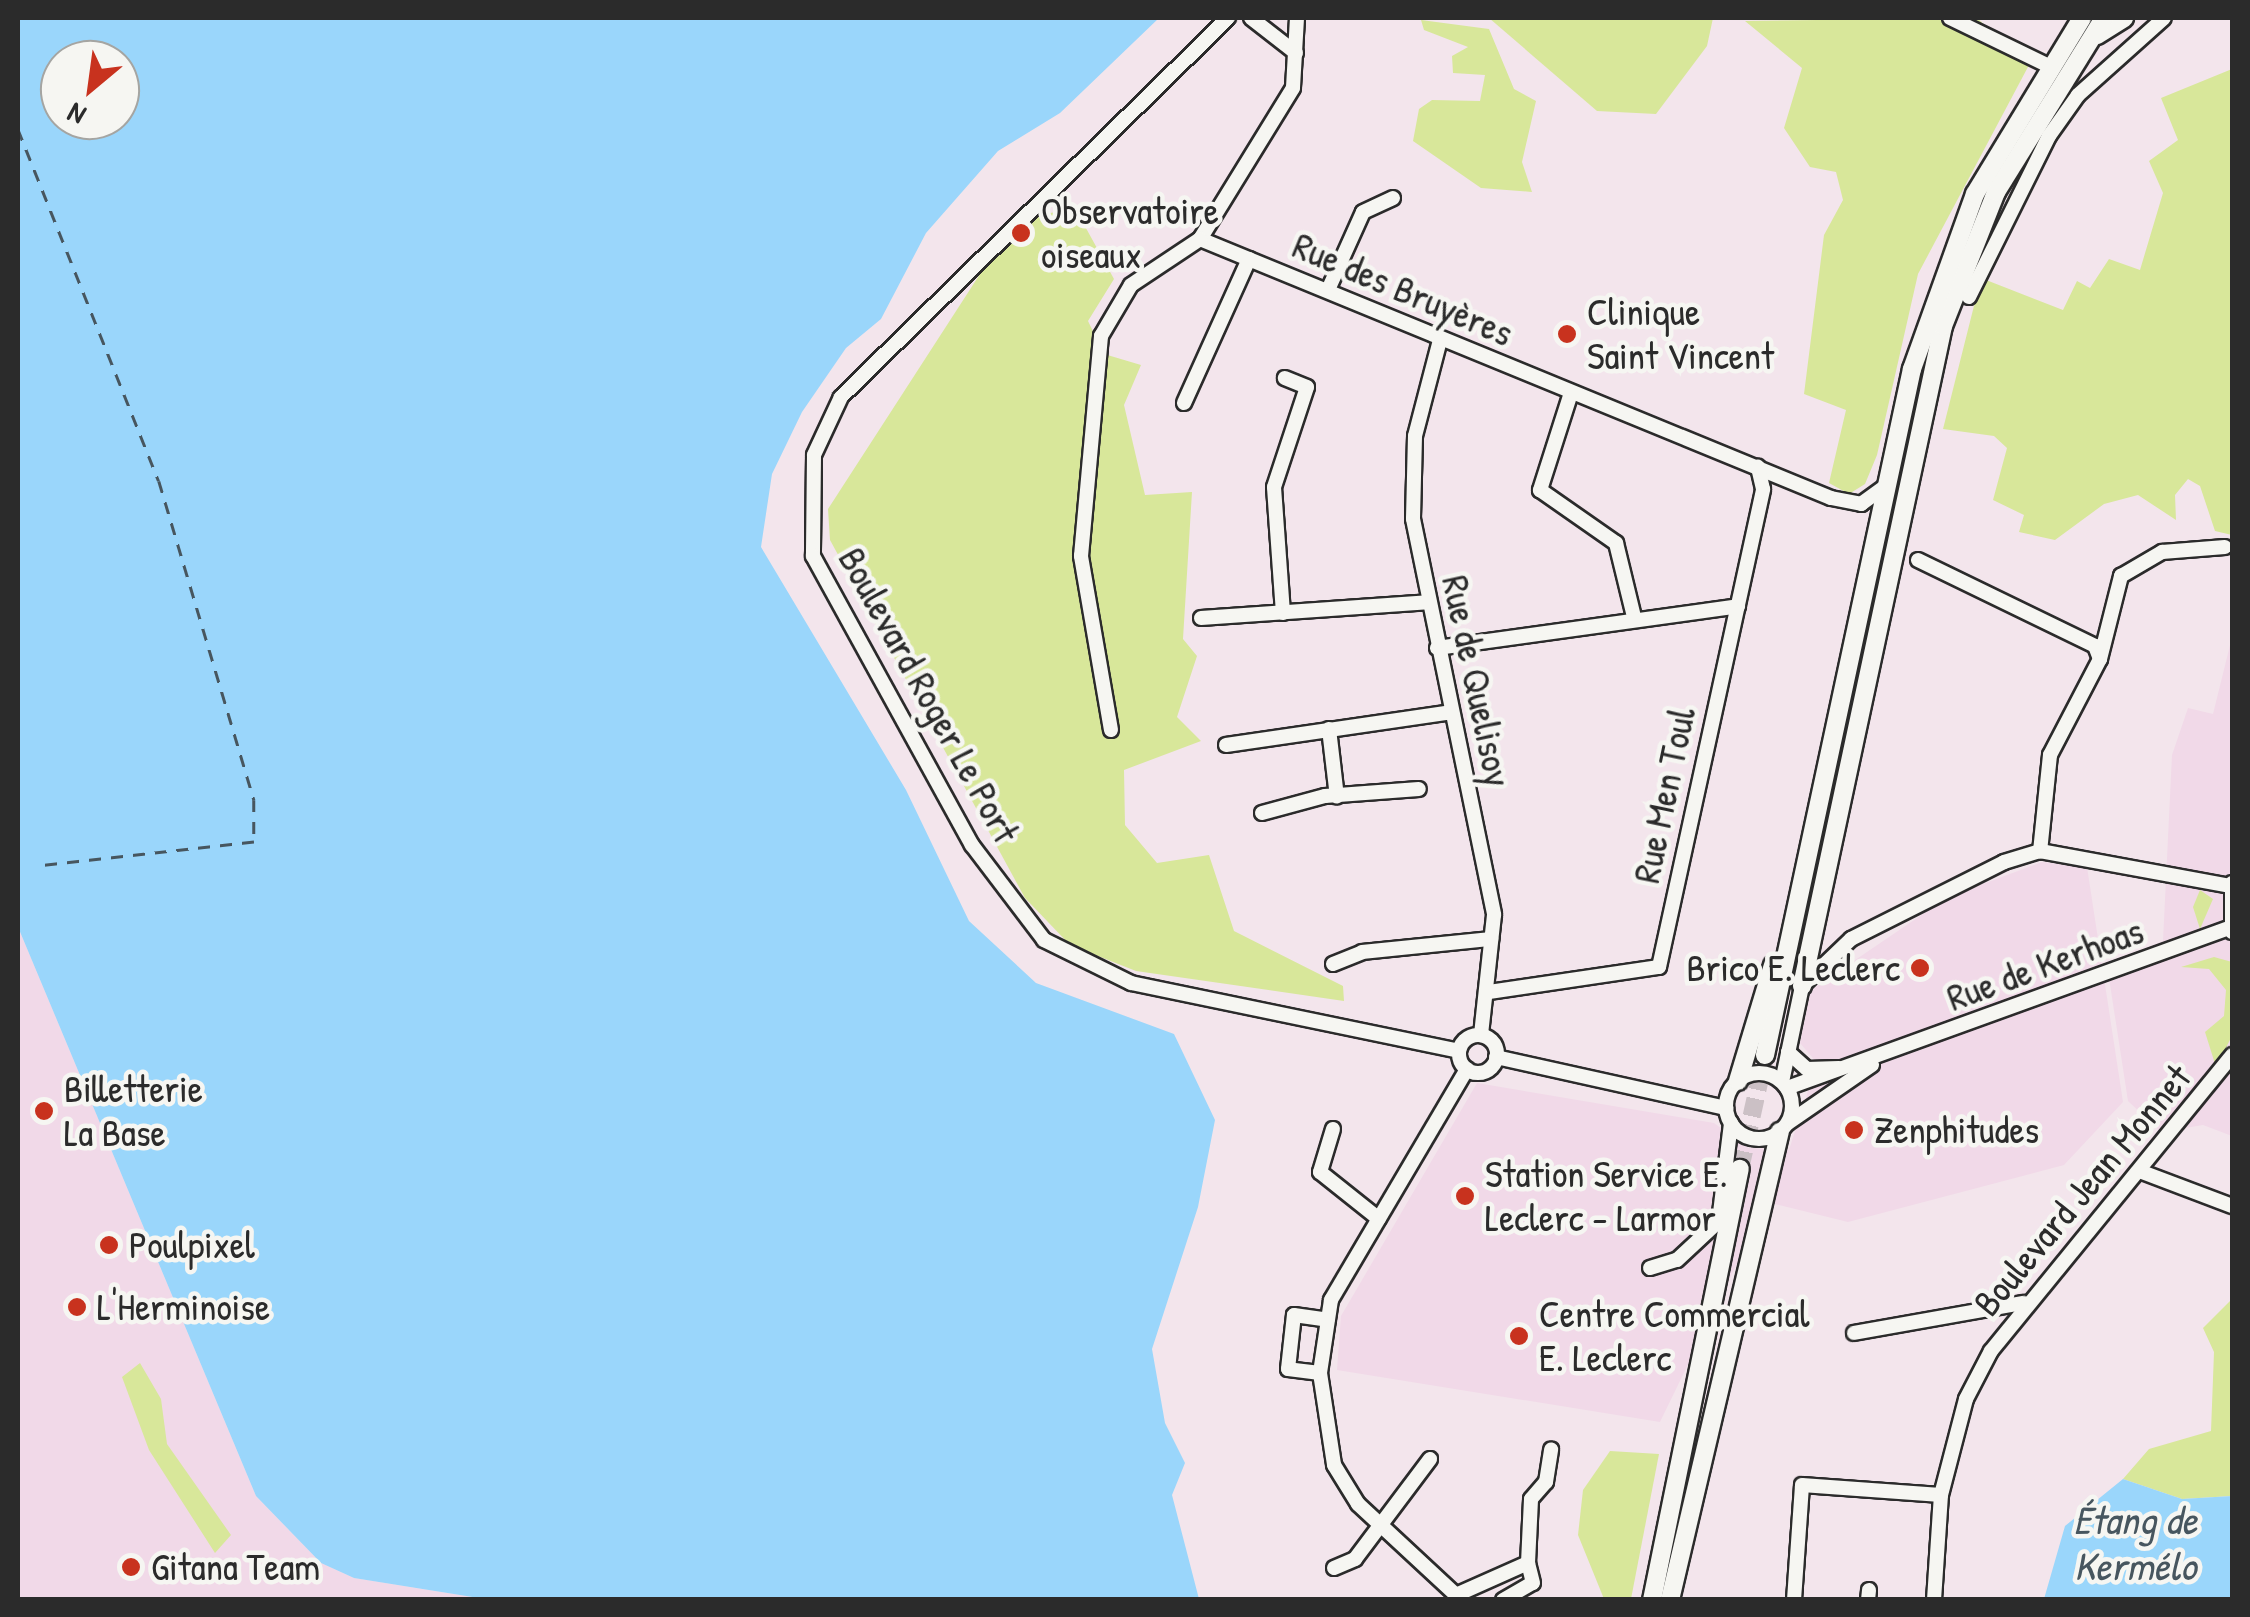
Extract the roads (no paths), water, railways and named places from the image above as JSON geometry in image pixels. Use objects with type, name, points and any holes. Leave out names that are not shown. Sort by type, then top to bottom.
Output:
[{"type":"main road","points":[[1802,986],[1884,487],[1912,369],[1975,194],[2049,66],[2082,18]]},
{"type":"main road","points":[[1738,1081],[1854,678],[1943,326],[1996,192],[2081,48],[2104,18]]},
{"type":"main road","points":[[2081,48],[2124,18]]},
{"type":"main road","points":[[1776,1055],[1854,678]]},
{"type":"main road","points":[[1652,1600],[1784,1128]]},
{"type":"main road","points":[[1670,1600],[1745,1170]]},
{"type":"main road","points":[[1694,1445],[1720,1221]]},
{"type":"street","name":"Boulevard Roger Le Port","points":[[1228,18],[842,398],[814,455],[813,556],[972,845],[1044,940],[1131,984],[1459,1051]]},
{"type":"street","points":[[1250,18],[1296,53]]},
{"type":"street","points":[[1111,730],[1081,556],[1101,336],[1131,285],[1200,239],[1293,88],[1297,18]]},
{"type":"street","points":[[1950,18],[2049,66]]},
{"type":"street","points":[[1969,297],[2049,136],[2078,95],[2164,18]]},
{"type":"street","points":[[1328,290],[1363,212],[1394,198]]},
{"type":"street","name":"Rue des Bruyères","points":[[1200,239],[1328,290],[1570,396],[1846,503],[1874,500],[1884,487]]},
{"type":"street","points":[[1184,403],[1250,259]]},
{"type":"street","name":"Rue de Quelisoy","points":[[1440,340],[1411,487],[1427,602],[1488,876],[1492,940],[1489,992],[1481,1035]]},
{"type":"street","points":[[1284,613],[1274,487],[1306,387],[1285,378]]},
{"type":"street","points":[[1570,396],[1540,490],[1616,543],[1634,617]]},
{"type":"street","name":"Rue Men Toul","points":[[1489,992],[1659,967],[1763,488],[1758,467]]},
{"type":"street","points":[[2040,851],[2050,755],[2100,659],[2122,576],[2162,552],[2224,547]]},
{"type":"street","points":[[1918,560],[2096,646],[2100,659]]},
{"type":"street","points":[[1201,618],[1427,602]]},
{"type":"street","points":[[1438,648],[1634,617],[1738,606]]},
{"type":"street","points":[[1226,745],[1451,712]]},
{"type":"street","points":[[1329,729],[1338,798]]},
{"type":"street","points":[[1262,813],[1338,798],[1418,789]]},
{"type":"street","points":[[1467,1069],[1459,1051],[1481,1035],[1496,1058],[1729,1115],[1753,1138],[1784,1128],[1784,1085],[1776,1055],[1802,986],[1850,939],[2040,851],[2231,885],[2231,930]]},
{"type":"street","name":"Rue de Kerhoas","points":[[1784,1085],[1882,1059],[2231,930]]},
{"type":"street","points":[[1333,964],[1362,952],[1492,940]]},
{"type":"street","points":[[1776,1055],[1807,1069],[1849,1066]]},
{"type":"street","name":"Boulevard Jean Monnet","points":[[1934,1600],[1941,1495],[1966,1400],[2023,1303],[2142,1172],[2232,1055]]},
{"type":"street","points":[[1467,1069],[1483,1072],[1496,1058]]},
{"type":"street","name":"Rue de Kerhoas","points":[[1784,1128],[1882,1059]]},
{"type":"street","points":[[1467,1069],[1379,1219],[1328,1320],[1320,1373],[1334,1464],[1380,1526],[1457,1597],[1528,1564]]},
{"type":"street","points":[[1650,1268],[1678,1260],[1720,1221],[1729,1115],[1738,1081],[1757,1073],[1784,1085]]},
{"type":"street","points":[[1333,1129],[1320,1172],[1379,1219]]},
{"type":"street","points":[[2142,1172],[2232,1206]]},
{"type":"street","points":[[1854,1333],[2023,1303]]},
{"type":"street","points":[[1320,1373],[1288,1369],[1294,1314],[1328,1320]]},
{"type":"street","points":[[1503,1600],[1533,1582],[1528,1564],[1531,1499],[1546,1482],[1551,1449]]},
{"type":"street","points":[[1334,1568],[1356,1558],[1430,1459]]},
{"type":"street","points":[[1794,1600],[1802,1485],[1941,1495]]},
{"type":"water","points":[[18,18],[1159,18],[1060,113],[998,151],[926,233],[881,319],[846,348],[802,412],[772,474],[761,547],[906,790],[969,921],[1036,983],[1174,1034],[1215,1120],[1198,1207],[1152,1349],[1165,1423],[1185,1463],[1172,1495],[1199,1599],[485,1599],[354,1578],[321,1563],[256,1496],[18,927]]},
{"type":"water","name":"Étang de Kermélo","points":[[2123,1479],[2182,1499],[2232,1496],[2232,1599],[2044,1599],[2065,1526]]},
{"type":"tunnel","points":[[1740,1169],[1765,1055]]},
{"type":"place","name":"Observatoire oiseaux","points":[[1021,233]]},
{"type":"place","name":"Clinique Saint Vincent","points":[[1567,334]]},
{"type":"place","name":"Brico E. Leclerc","points":[[1920,968]]},
{"type":"place","name":"Billetterie La Base","points":[[44,1111]]},
{"type":"place","name":"Zenphitudes","points":[[1854,1130]]},
{"type":"place","name":"Station Service E. Leclerc - Larmor","points":[[1465,1196]]},
{"type":"place","name":"Poulpixel","points":[[109,1245]]},
{"type":"place","name":"L'Herminoise","points":[[77,1307]]},
{"type":"place","name":"Centre Commercial E. Leclerc","points":[[1519,1336]]},
{"type":"place","name":"Gitana Team","points":[[131,1567]]}]
